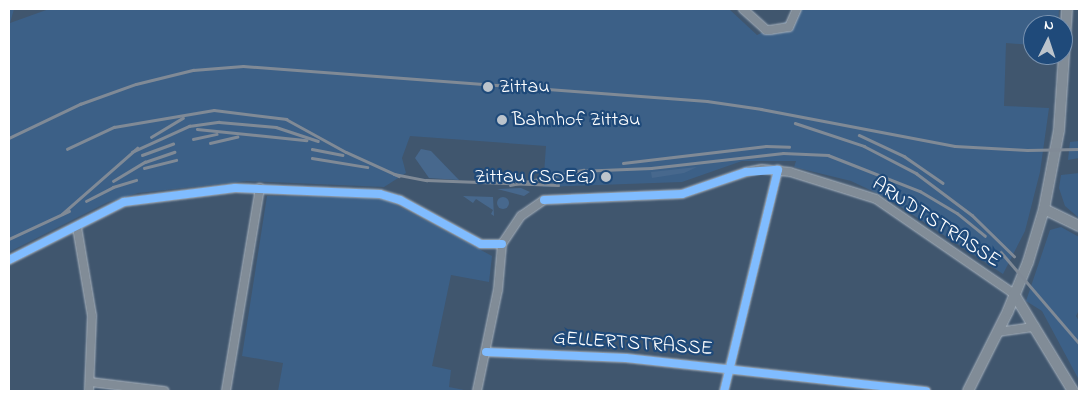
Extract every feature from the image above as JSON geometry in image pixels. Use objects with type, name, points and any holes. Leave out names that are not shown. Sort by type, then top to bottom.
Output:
[{"type":"main road","points":[[968,391],[998,332],[1014,294],[1044,209],[1059,130],[1067,9]]},
{"type":"main road","points":[[1044,209],[1079,226]]},
{"type":"main road","points":[[1014,294],[1073,391]]},
{"type":"street","points":[[743,9],[766,30],[777,30],[789,27],[797,9]]},
{"type":"street","points":[[724,391],[778,170]]},
{"type":"street","name":"ARNDTSTRASSE","points":[[502,244],[521,216],[544,200],[682,194],[746,172],[778,170],[843,186],[876,199],[1014,294]]},
{"type":"street","points":[[226,391],[260,188]]},
{"type":"street","points":[[9,260],[77,227],[116,205],[148,197],[260,188],[388,196],[481,244],[502,244],[498,290],[477,391]]},
{"type":"street","points":[[77,227],[92,316],[89,391]]},
{"type":"street","points":[[998,332],[1035,327]]},
{"type":"street","name":"GELLERTSTRASSE","points":[[486,352],[588,355],[730,368],[926,391]]},
{"type":"street","points":[[90,382],[164,391]]},
{"type":"shaded area","points":[[9,9],[14,9],[10,23],[49,9],[729,9],[757,35],[787,21],[802,9],[1059,9],[1059,15],[1023,15],[1023,44],[1006,43],[1004,106],[1049,108],[1040,172],[1025,231],[1003,274],[887,198],[851,181],[794,167],[796,161],[742,161],[682,182],[543,187],[546,146],[410,136],[402,158],[406,173],[384,187],[247,181],[138,193],[108,202],[9,252]]},
{"type":"shaded area","points":[[1079,141],[1079,158],[1068,160],[1070,142]]},
{"type":"shaded area","points":[[421,149],[431,151],[459,180],[429,178],[415,158]]},
{"type":"shaded area","points":[[697,167],[684,173],[652,178],[651,172]]},
{"type":"shaded area","points":[[1079,173],[1079,218],[1065,206],[1059,188],[1061,175]]},
{"type":"shaded area","points":[[521,188],[530,192],[524,196],[497,189]]},
{"type":"shaded area","points":[[267,196],[371,197],[387,200],[492,256],[489,282],[451,275],[432,366],[451,370],[449,387],[469,391],[278,391],[283,363],[242,356]]},
{"type":"shaded area","points":[[463,196],[493,197],[494,216],[491,214],[493,210],[476,199],[473,203]]},
{"type":"shaded area","points":[[503,197],[509,203],[503,209],[497,203]]},
{"type":"shaded area","points":[[1061,227],[1079,237],[1079,310],[1076,316],[1079,321],[1079,380],[1042,311],[1026,301],[1050,230]]},
{"type":"railway","points":[[9,138],[80,104],[136,84],[193,70],[243,66],[707,101],[761,109],[955,146],[1027,150],[1079,149]]},
{"type":"railway","points":[[67,149],[114,127],[214,110],[286,119],[346,152],[399,176]]},
{"type":"railway","points":[[151,137],[183,118]]},
{"type":"railway","points":[[132,152],[189,126],[219,122],[276,127],[318,141]]},
{"type":"railway","points":[[795,123],[864,146],[916,173],[972,215],[1014,256]]},
{"type":"railway","points":[[197,129],[306,140]]},
{"type":"railway","points":[[193,139],[216,134]]},
{"type":"railway","points":[[859,135],[904,156],[943,183]]},
{"type":"railway","points":[[210,143],[237,137]]},
{"type":"railway","points":[[142,155],[173,144]]},
{"type":"railway","points":[[623,163],[766,146],[789,147]]},
{"type":"railway","points":[[62,214],[137,148]]},
{"type":"railway","points":[[312,149],[342,155]]},
{"type":"railway","points":[[113,181],[145,162],[174,152]]},
{"type":"railway","points":[[577,171],[651,168],[783,153],[828,155],[920,191],[957,213],[985,236]]},
{"type":"railway","points":[[312,158],[367,167]]},
{"type":"railway","points":[[144,168],[176,160]]},
{"type":"railway","points":[[510,185],[583,170]]},
{"type":"railway","points":[[394,174],[426,180],[558,185]]},
{"type":"railway","points":[[86,201],[113,187],[136,180]]},
{"type":"railway","points":[[9,239],[69,211]]},
{"type":"railway","points":[[1001,252],[1079,343]]},
{"type":"cycle path","points":[[544,200],[682,194],[746,172],[778,170],[724,391]]},
{"type":"cycle path","points":[[9,260],[124,202],[235,188],[380,194],[400,200],[481,244],[502,244]]},
{"type":"cycle path","points":[[486,352],[626,358],[926,391]]},
{"type":"place","name":"Zittau","points":[[488,87]]},
{"type":"place","name":"Bahnhof Zittau","points":[[502,120]]},
{"type":"place","name":"Zittau (SOEG)","points":[[606,177]]}]
